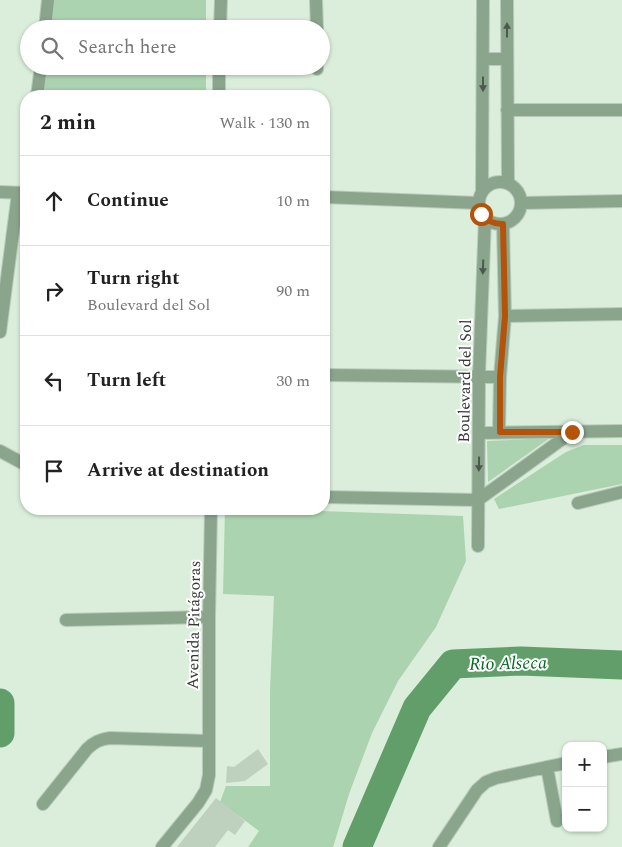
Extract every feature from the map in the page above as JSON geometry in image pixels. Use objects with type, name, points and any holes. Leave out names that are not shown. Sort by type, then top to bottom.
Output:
[{"type":"street","points":[[46,20],[48,0]]},
{"type":"street","points":[[220,20],[221,0]]},
{"type":"street","points":[[316,0],[317,20]]},
{"type":"street","points":[[480,197],[487,186],[493,183],[508,183],[515,188],[519,195],[520,209],[514,219],[503,224],[496,224],[485,218],[479,208],[483,0]]},
{"type":"street","points":[[507,0],[508,183]]},
{"type":"street","points":[[483,59],[507,59]]},
{"type":"street","points":[[38,90],[40,75]]},
{"type":"street","points":[[219,75],[219,90]]},
{"type":"street","points":[[507,110],[622,110]]},
{"type":"street","points":[[0,192],[20,192]]},
{"type":"street","points":[[330,197],[480,197]]},
{"type":"street","points":[[521,203],[622,201]]},
{"type":"street","points":[[0,332],[20,205]]},
{"type":"street","name":"Boulevard del Sol","points":[[478,546],[479,376],[485,218]]},
{"type":"street","points":[[500,432],[500,377],[505,316],[503,224]]},
{"type":"street","points":[[505,316],[622,314]]},
{"type":"street","points":[[330,375],[500,377]]},
{"type":"street","points":[[479,433],[622,431]]},
{"type":"street","points":[[330,497],[478,500],[572,432]]},
{"type":"street","points":[[0,451],[20,462]]},
{"type":"street","points":[[578,503],[622,492]]},
{"type":"street","name":"Avenida Pitágoras","points":[[162,847],[198,803],[206,790],[209,775],[211,515]]},
{"type":"street","points":[[66,620],[209,617]]},
{"type":"street","points":[[43,804],[87,749],[102,739],[208,741]]},
{"type":"street","points":[[607,756],[622,754]]},
{"type":"street","points":[[439,847],[477,790],[486,782],[496,778],[562,765]]},
{"type":"street","points":[[547,767],[557,821]]},
{"type":"green space","points":[[54,0],[206,0],[206,20],[52,20]]},
{"type":"green space","points":[[46,75],[206,75],[206,90],[44,90]]},
{"type":"green space","points":[[550,438],[488,482],[487,441]]},
{"type":"green space","points":[[584,445],[622,445],[622,484],[499,509],[494,499],[566,452]]},
{"type":"green space","points":[[330,511],[463,516],[466,561],[436,627],[398,681],[372,733],[349,794],[333,847],[248,847],[259,831],[220,802],[226,786],[270,786],[270,691],[274,596],[223,594],[225,515],[330,515]]},
{"type":"building","points":[[258,749],[268,764],[245,781],[226,783],[227,766],[234,767]]},
{"type":"building","points":[[216,798],[245,821],[235,835],[228,830],[215,847],[177,847]]},
{"type":"waterway","name":"Rio Alseca","points":[[357,847],[417,708],[453,664],[521,661],[622,665]]},
{"type":"waterway","name":"Rio Alseca","points":[[0,703],[0,733]]},
{"type":"route","points":[[481,214],[490,222],[503,224],[505,316],[500,377],[500,432],[572,432]]}]
